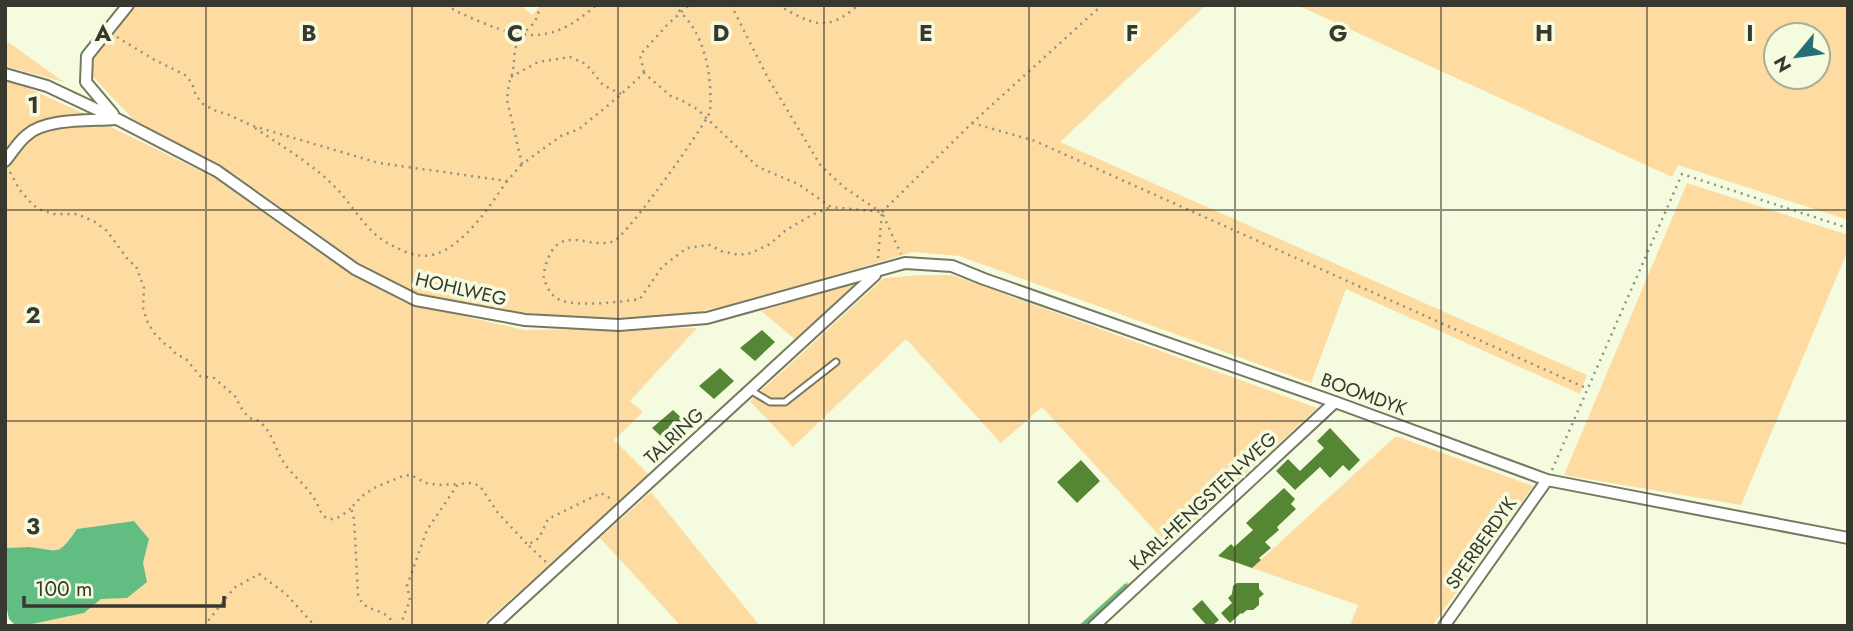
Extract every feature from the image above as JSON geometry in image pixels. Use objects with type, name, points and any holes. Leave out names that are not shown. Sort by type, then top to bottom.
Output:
[{"type":"street","points":[[117,119],[86,82],[87,56],[128,5]]},
{"type":"street","name":"HOHLWEG","points":[[5,74],[47,86],[217,171],[355,269],[416,300],[525,320],[620,325],[707,318],[877,272]]},
{"type":"street","points":[[5,164],[26,135],[40,126],[117,119]]},
{"type":"street","name":"BOOMDYK","points":[[877,272],[905,263],[952,267],[1547,480],[1848,538]]},
{"type":"street","name":"TALRING","points":[[493,626],[877,272]]},
{"type":"street","name":"KARL-HENGSTEN-WEG","points":[[1094,626],[1335,402]]},
{"type":"street","name":"SPERBERDYK","points":[[1444,626],[1547,480]]},
{"type":"lane","points":[[750,390],[770,402],[785,402],[836,362]]},
{"type":"path","points":[[446,5],[484,23],[522,35],[544,34],[561,29],[583,18],[596,5]]},
{"type":"path","points":[[522,164],[507,100],[515,49],[522,35],[535,22],[541,5]]},
{"type":"path","points":[[674,5],[694,30],[708,68],[711,99],[707,118],[652,196],[615,240],[603,244],[566,240],[555,247],[547,260],[543,278],[549,292],[557,299],[567,302],[640,299],[662,267],[687,248],[709,246],[739,255],[751,253],[770,244],[786,230],[822,209],[831,207],[882,212]]},
{"type":"path","points":[[689,5],[640,55],[644,73],[672,97],[698,109],[758,167],[798,184],[831,207]]},
{"type":"path","points":[[731,5],[768,78],[821,166],[845,188],[882,212],[905,263]]},
{"type":"path","points":[[778,5],[814,23],[827,24],[846,15],[858,5]]},
{"type":"path","points":[[877,272],[882,212],[972,123],[1102,5]]},
{"type":"path","points":[[108,31],[134,49],[187,76],[196,96],[203,104],[253,126],[379,163],[507,181]]},
{"type":"path","points":[[511,77],[538,62],[570,57],[586,64],[603,85],[621,94]]},
{"type":"path","points":[[253,126],[320,172],[384,241],[419,256],[434,254],[450,248],[464,237],[522,164],[561,136],[579,129],[644,73]]},
{"type":"path","points":[[972,123],[1035,141],[1586,388]]},
{"type":"path","points":[[5,164],[19,189],[33,205],[54,214],[77,214],[107,231],[136,267],[144,288],[143,308],[154,333],[176,354],[186,359],[200,376],[214,378],[221,384],[236,398],[249,418],[265,426],[289,470],[306,486],[326,518],[333,519],[341,515],[376,487],[403,476],[411,475],[426,483],[439,485],[472,482],[480,486],[498,513],[527,545],[535,550],[544,562],[556,568]]},
{"type":"path","points":[[1547,480],[1682,174],[1848,228]]},
{"type":"path","points":[[400,626],[410,600],[407,586],[428,530],[458,484]]},
{"type":"path","points":[[527,545],[539,538],[548,519],[601,493],[626,504]]},
{"type":"path","points":[[351,508],[361,604],[392,618],[394,626]]},
{"type":"path","points":[[204,626],[234,588],[258,574],[286,594],[315,626]]},
{"type":"shaded area","points":[[136,5],[520,5],[533,15],[540,5],[1206,5],[1060,142],[1587,375],[1580,394],[1346,289],[1311,383],[959,256],[913,252],[748,301],[692,313],[598,320],[480,308],[416,294],[359,263],[233,173],[133,119],[93,77],[94,56]]},
{"type":"shaded area","points":[[1297,5],[1848,5],[1848,220],[1678,165],[1672,177]]},
{"type":"shaded area","points":[[5,40],[64,82],[5,66]]},
{"type":"shaded area","points":[[5,80],[87,115],[59,119],[5,153]]},
{"type":"shaded area","points":[[64,124],[105,124],[213,177],[340,266],[403,302],[524,330],[697,328],[630,401],[643,412],[614,440],[649,475],[481,626],[23,626],[84,613],[101,599],[127,598],[143,563],[149,539],[134,521],[77,529],[57,550],[5,548],[5,165],[37,134]]},
{"type":"shaded area","points":[[1687,183],[1848,235],[1848,250],[1741,505],[1564,475]]},
{"type":"shaded area","points":[[952,275],[1317,408],[1168,545],[1042,407],[1001,443],[906,339],[793,447],[750,401],[884,278]]},
{"type":"shaded area","points":[[857,282],[795,339],[761,311]]},
{"type":"shaded area","points":[[1396,436],[1533,486],[1432,626],[1350,626],[1358,605],[1252,568]]},
{"type":"shaded area","points":[[651,492],[760,626],[681,626],[600,538]]},
{"type":"shaded area","points":[[134,521],[149,539],[143,563],[147,582],[127,598],[101,599],[84,613],[23,626],[16,626],[9,619],[5,608],[5,548],[57,550],[77,529]]},
{"type":"shaded area","points":[[1127,581],[1131,585],[1087,626],[1078,626]]},
{"type":"building","points":[[762,330],[775,342],[755,361],[740,348]]},
{"type":"building","points":[[720,368],[734,381],[714,399],[699,386]]},
{"type":"building","points":[[673,410],[687,423],[667,442],[652,428]]},
{"type":"building","points":[[1330,428],[1360,460],[1349,471],[1343,465],[1330,478],[1320,467],[1295,490],[1276,471],[1288,459],[1300,471],[1324,448],[1317,441]]},
{"type":"building","points":[[1081,460],[1100,481],[1077,503],[1057,482]]},
{"type":"building","points":[[1284,488],[1295,499],[1291,504],[1296,509],[1265,542],[1271,548],[1259,558],[1261,560],[1252,568],[1218,556],[1231,544],[1234,547],[1253,530],[1246,523]]},
{"type":"building","points":[[1237,583],[1259,583],[1259,589],[1264,594],[1259,598],[1259,605],[1253,610],[1241,613],[1230,623],[1221,613],[1232,603],[1228,598]]},
{"type":"building","points":[[1202,600],[1219,620],[1212,626],[1207,626],[1192,609]]},
{"type":"waterway","points":[[1082,626],[1126,586]]}]
